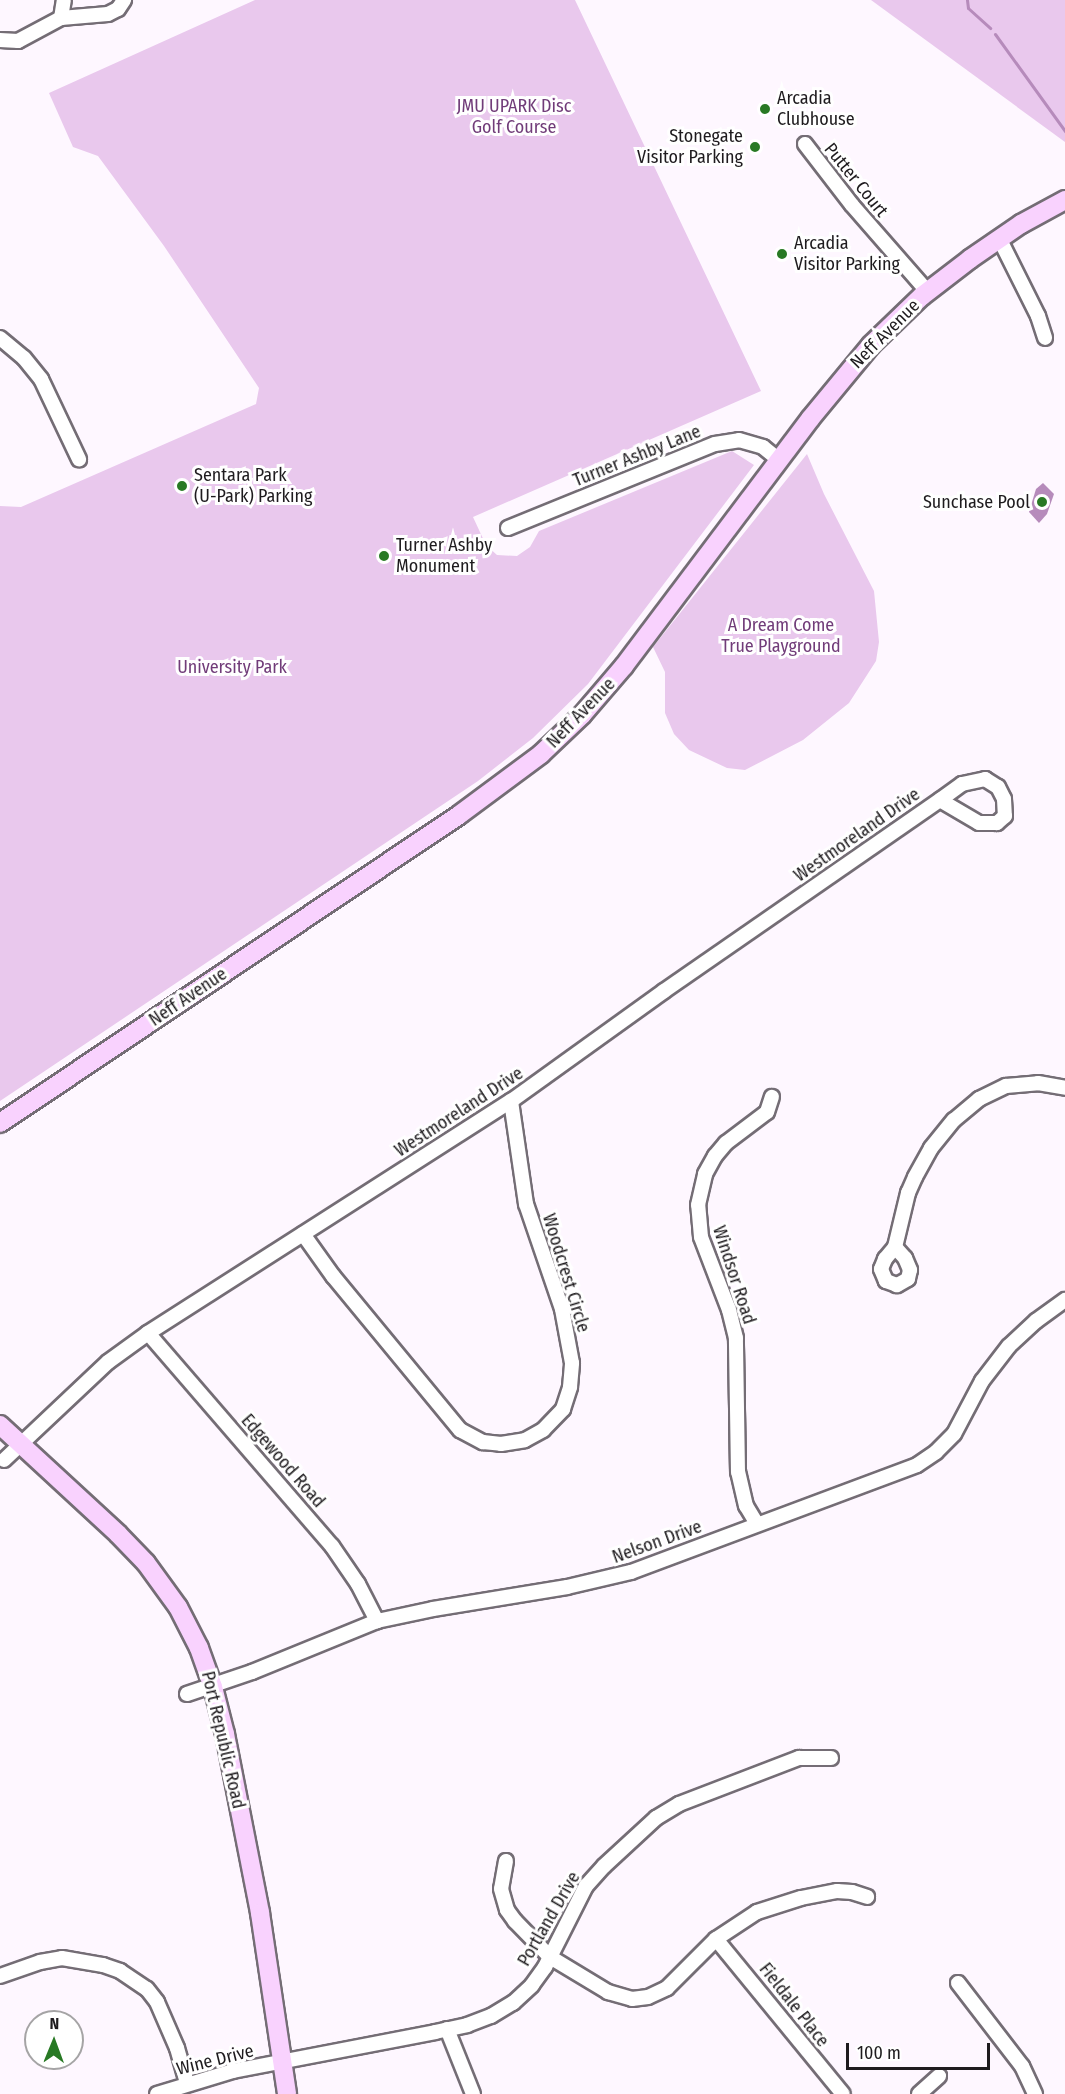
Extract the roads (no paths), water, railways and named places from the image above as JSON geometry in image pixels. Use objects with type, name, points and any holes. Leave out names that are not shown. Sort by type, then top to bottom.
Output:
[{"type":"main road","name":"Neff Avenue","points":[[0,1123],[459,815],[541,754],[582,715],[624,666],[853,365],[928,292],[999,238],[1065,200]]},
{"type":"main road","name":"Port Republic Road","points":[[0,1425],[118,1534],[152,1570],[187,1623],[213,1687],[260,1914],[287,2094]]},
{"type":"street","points":[[61,18],[63,0]]},
{"type":"street","points":[[0,39],[18,40],[61,18],[105,15],[118,9],[124,0]]},
{"type":"street","name":"Putter Court","points":[[805,144],[852,205],[928,292]]},
{"type":"street","points":[[999,238],[1038,316],[1045,338]]},
{"type":"street","points":[[0,338],[24,358],[41,379],[79,459]]},
{"type":"street","name":"Turner Ashby Lane","points":[[508,528],[715,444],[739,440],[763,447],[779,460]]},
{"type":"street","name":"Westmoreland Drive","points":[[4,1460],[19,1443],[108,1362],[148,1333],[511,1101],[664,991],[963,784],[985,779],[999,789],[1005,813],[997,823],[982,824],[940,800]]},
{"type":"street","points":[[895,1247],[908,1193],[915,1177],[931,1148],[960,1114],[987,1095],[1012,1085],[1038,1083],[1065,1088]]},
{"type":"street","name":"Windsor Road","points":[[757,1524],[746,1506],[738,1472],[736,1338],[729,1310],[701,1237],[698,1205],[705,1174],[718,1152],[767,1112],[772,1097]]},
{"type":"street","name":"Woodcrest Circle","points":[[303,1234],[333,1276],[456,1427],[476,1440],[495,1444],[519,1442],[543,1430],[555,1420],[565,1404],[570,1387],[572,1363],[562,1309],[526,1204],[511,1101]]},
{"type":"street","name":"Nelson Drive","points":[[187,1694],[213,1687],[377,1621],[606,1579],[631,1572],[905,1470],[936,1452],[957,1430],[982,1381],[1004,1353],[1036,1321],[1065,1300]]},
{"type":"street","name":"Edgewood Road","points":[[148,1333],[332,1546],[358,1584],[377,1621]]},
{"type":"street","name":"Portland Drive","points":[[282,2063],[447,2029],[484,2019],[513,2003],[532,1985],[550,1957],[574,1906],[591,1880],[656,1818],[679,1804],[799,1758],[831,1758]]},
{"type":"street","points":[[506,1861],[501,1885],[507,1910],[514,1921],[550,1957],[612,1994],[643,1999],[667,1988],[717,1939],[753,1914],[791,1900],[842,1891],[867,1897]]},
{"type":"street","name":"Fieldale Place","points":[[717,1939],[843,2094]]},
{"type":"street","points":[[0,1976],[39,1962],[62,1958],[103,1965],[120,1971],[147,1989],[157,2002],[177,2048],[187,2084]]},
{"type":"street","points":[[958,1983],[1022,2066],[1035,2094]]},
{"type":"street","points":[[447,2029],[473,2094]]},
{"type":"street","name":"Wine Drive","points":[[157,2094],[233,2071],[282,2063]]},
{"type":"street","points":[[919,2094],[939,2076]]},
{"type":"waterway","points":[[967,0],[968,8],[990,28]]},
{"type":"waterway","points":[[995,34],[1065,131]]},
{"type":"place","name":"Arcadia Clubhouse","points":[[765,109]]},
{"type":"place","name":"Stonegate Visitor Parking","points":[[755,147]]},
{"type":"place","name":"Arcadia Visitor Parking","points":[[782,254]]},
{"type":"place","name":"Sentara Park (U-Park) Parking","points":[[182,486]]},
{"type":"place","name":"Sunchase Pool","points":[[1042,502]]},
{"type":"place","name":"Turner Ashby Monument","points":[[384,556]]},
{"type":"park label","name":"JMU UPARK Disc Golf Course","points":[[514,117]]},
{"type":"park label","name":"A Dream Come True Playground","points":[[781,636]]},
{"type":"park label","name":"University Park","points":[[232,667]]}]
